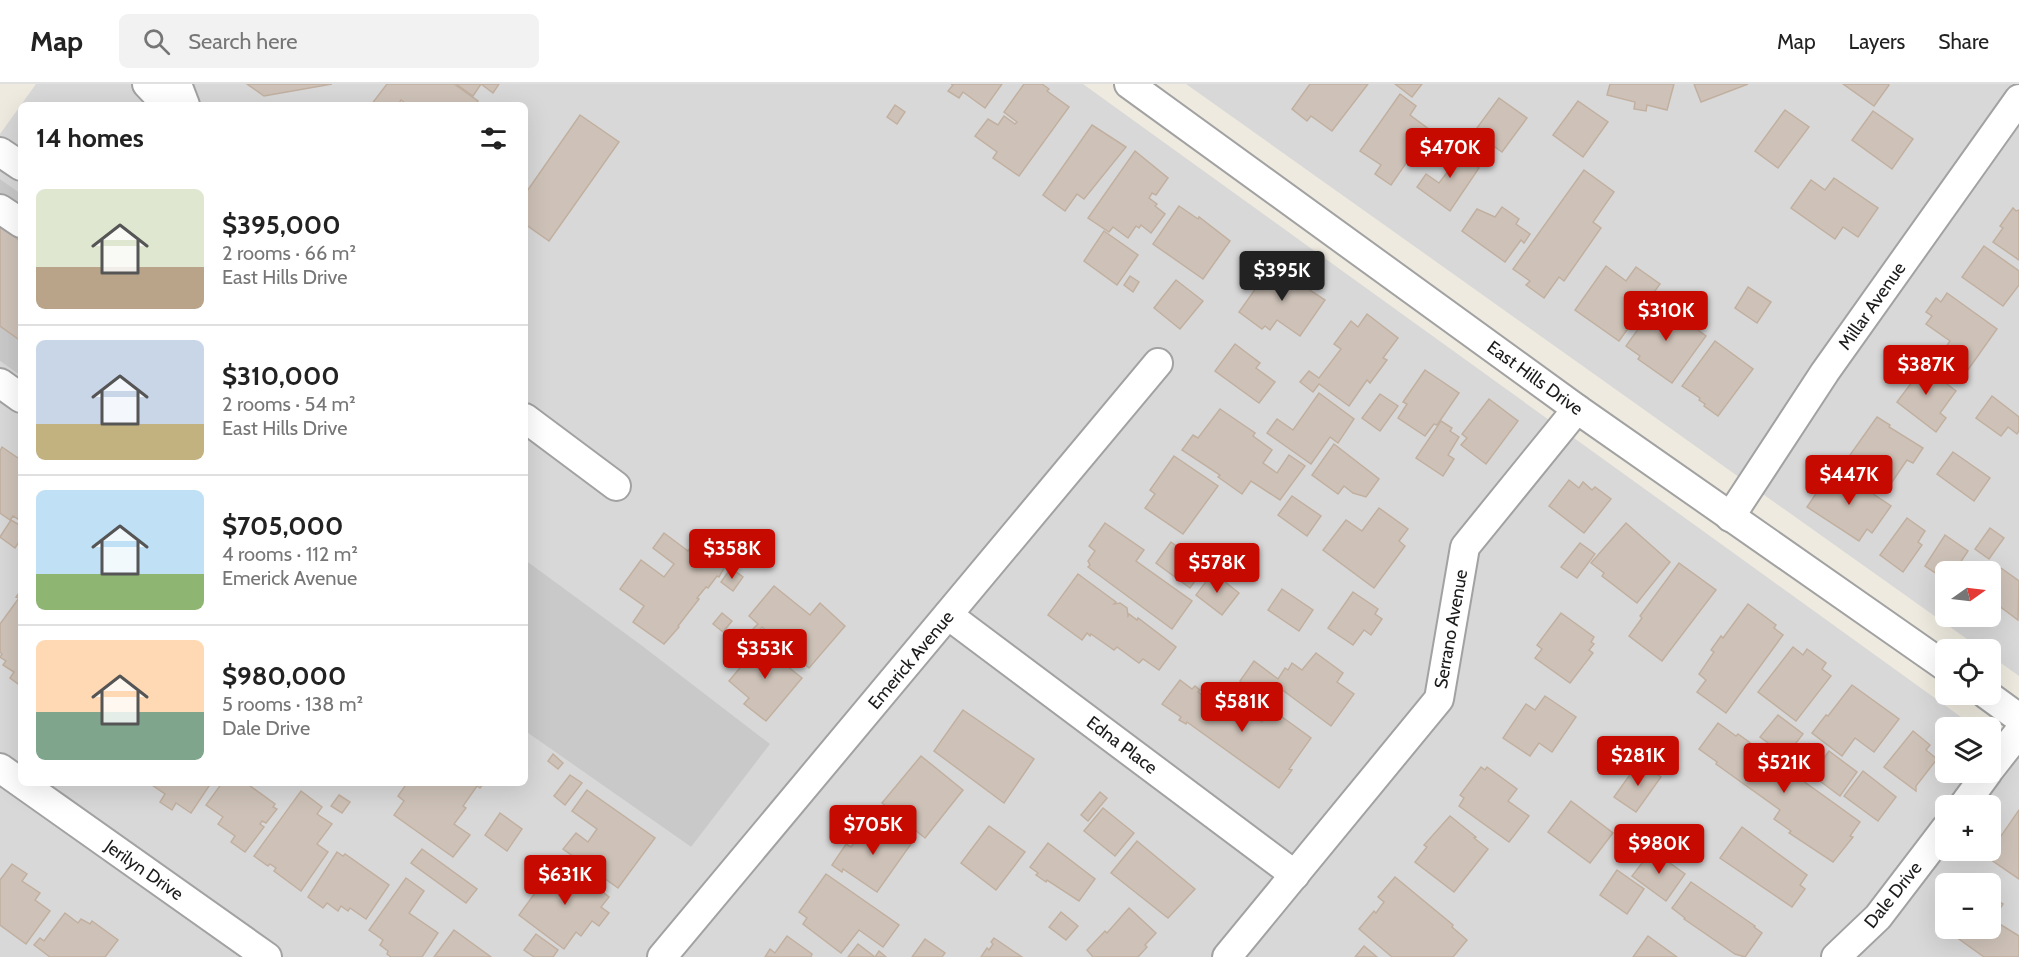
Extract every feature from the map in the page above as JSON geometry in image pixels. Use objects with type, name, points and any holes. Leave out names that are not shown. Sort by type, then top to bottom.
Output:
[{"type":"street","points":[[147,84],[164,102]]},
{"type":"street","points":[[177,84],[184,102]]},
{"type":"street","name":"East Hills Drive","points":[[1129,84],[1577,409],[1935,658]]},
{"type":"street","name":"Millar Avenue","points":[[1730,517],[1826,372],[2019,99]]},
{"type":"street","points":[[0,152],[18,164]]},
{"type":"street","points":[[0,209],[18,221]]},
{"type":"street","name":"Emerick Avenue","points":[[663,957],[1158,363]]},
{"type":"street","points":[[0,383],[18,396]]},
{"type":"street","name":"Serrano Avenue","points":[[1227,957],[1439,699],[1465,547],[1577,409]]},
{"type":"street","points":[[528,420],[616,486]]},
{"type":"street","name":"Edna Place","points":[[948,615],[1295,875]]},
{"type":"street","points":[[2001,705],[2019,718]]},
{"type":"street","points":[[2001,755],[2019,732]]},
{"type":"street","name":"Jerilyn Drive","points":[[0,768],[18,781]]},
{"type":"street","name":"Jerilyn Drive","points":[[25,786],[267,957]]},
{"type":"street","name":"Dale Drive","points":[[1836,957],[1878,917],[1935,842]]},
{"type":"shaded area","points":[[36,84],[1083,84],[1935,698],[1935,705],[1944,705],[1961,717],[1935,717],[1935,783],[2001,783],[2001,745],[2019,758],[2019,957],[0,957],[0,361],[18,374],[18,786],[528,786],[528,733],[691,847],[528,570],[528,102],[23,102]]},
{"type":"shaded area","points":[[1186,84],[2019,84],[2019,676],[2001,663],[2001,639],[1967,639],[1950,627],[2001,627],[2001,561],[1935,561],[1935,616]]},
{"type":"shaded area","points":[[18,109],[18,193],[0,179],[0,134]]},
{"type":"shaded area","points":[[0,179],[18,192],[18,374],[0,361]]},
{"type":"shaded area","points":[[528,562],[770,744],[691,847],[528,733]]},
{"type":"building","points":[[247,84],[332,84],[264,96]]},
{"type":"building","points":[[387,84],[454,84],[478,101],[404,102],[401,100],[400,102],[373,102]]},
{"type":"building","points":[[456,84],[481,84],[473,96]]},
{"type":"building","points":[[481,84],[499,84],[493,93]]},
{"type":"building","points":[[951,84],[1002,84],[985,108],[963,92],[959,98],[948,91],[953,85]]},
{"type":"building","points":[[1024,84],[1042,84],[1049,89],[1047,91],[1069,107],[1019,176],[993,158],[997,152],[975,136],[988,119],[998,125],[1004,116],[1015,124],[1017,122],[1004,112]]},
{"type":"building","points":[[1310,84],[1368,84],[1332,131],[1311,116],[1307,121],[1292,109]]},
{"type":"building","points":[[1395,84],[1422,84],[1412,97]]},
{"type":"building","points":[[1610,84],[1674,84],[1667,110],[1647,105],[1646,111],[1634,109],[1635,102],[1607,95]]},
{"type":"building","points":[[1694,84],[1748,84],[1701,102]]},
{"type":"building","points":[[1843,84],[1888,84],[1889,85],[1874,106]]},
{"type":"building","points":[[1400,94],[1416,106],[1410,115],[1434,133],[1424,147],[1420,143],[1391,185],[1375,174],[1381,165],[1360,151]]},
{"type":"building","points":[[1499,98],[1527,118],[1502,152],[1474,132]]},
{"type":"building","points":[[1578,101],[1608,122],[1583,157],[1553,135]]},
{"type":"building","points":[[895,105],[905,112],[897,124],[887,117]]},
{"type":"building","points":[[1785,110],[1809,127],[1778,168],[1755,151]]},
{"type":"building","points":[[1873,111],[1913,139],[1892,169],[1852,140]]},
{"type":"building","points":[[580,115],[619,142],[549,241],[528,226],[528,190]]},
{"type":"building","points":[[1092,125],[1126,147],[1084,199],[1077,194],[1065,211],[1043,195]]},
{"type":"building","points":[[1448,146],[1479,168],[1450,211],[1417,187],[1426,174],[1439,183],[1449,170],[1437,162]]},
{"type":"building","points":[[1135,151],[1168,178],[1156,195],[1152,193],[1149,198],[1165,214],[1151,233],[1141,225],[1139,228],[1136,226],[1128,238],[1113,227],[1109,232],[1088,218]]},
{"type":"building","points":[[1584,170],[1614,192],[1593,222],[1601,228],[1564,281],[1559,277],[1544,298],[1526,285],[1530,281],[1513,269]]},
{"type":"building","points":[[1834,178],[1878,208],[1858,237],[1843,227],[1835,239],[1791,208],[1811,180],[1825,190]]},
{"type":"building","points":[[1179,206],[1198,219],[1199,217],[1230,241],[1203,279],[1153,244]]},
{"type":"building","points":[[1502,207],[1519,219],[1516,224],[1530,234],[1524,243],[1521,240],[1505,262],[1462,231],[1477,209],[1495,217]]},
{"type":"building","points":[[2013,208],[2016,211],[2019,210],[2019,260],[1993,242],[2003,228],[2000,226]]},
{"type":"building","points":[[0,226],[18,240],[18,339],[0,326]]},
{"type":"building","points":[[1104,231],[1138,255],[1117,285],[1084,261]]},
{"type":"building","points":[[1984,246],[2019,271],[2019,285],[2003,306],[1962,277]]},
{"type":"building","points":[[1273,264],[1282,270],[1284,267],[1296,275],[1293,279],[1325,300],[1300,336],[1277,320],[1270,330],[1265,326],[1262,329],[1239,312]]},
{"type":"building","points":[[1606,266],[1626,281],[1636,267],[1660,284],[1619,341],[1575,310]]},
{"type":"building","points":[[1130,276],[1139,282],[1133,292],[1124,285]]},
{"type":"building","points":[[1176,280],[1203,301],[1180,329],[1154,308]]},
{"type":"building","points":[[1748,287],[1771,302],[1757,323],[1735,308]]},
{"type":"building","points":[[1947,293],[1997,329],[1965,374],[1940,356],[1950,341],[1926,324],[1932,316],[1926,312],[1936,298],[1941,302]]},
{"type":"building","points":[[1658,301],[1706,336],[1672,383],[1638,359],[1640,356],[1626,346]]},
{"type":"building","points":[[1367,314],[1398,338],[1383,358],[1387,360],[1370,383],[1367,380],[1349,406],[1319,384],[1313,392],[1300,382],[1309,371],[1319,378],[1341,349],[1334,344],[1351,321],[1358,327]]},
{"type":"building","points":[[1715,341],[1753,369],[1718,416],[1704,406],[1700,398],[1682,386]]},
{"type":"building","points":[[1235,344],[1260,363],[1256,368],[1275,382],[1259,403],[1215,371]]},
{"type":"building","points":[[1917,361],[1956,391],[1940,413],[1946,418],[1936,432],[1897,402],[1912,382],[1906,377]]},
{"type":"building","points":[[1425,370],[1459,393],[1437,425],[1434,424],[1425,436],[1398,418],[1407,404],[1403,402]]},
{"type":"building","points":[[1319,393],[1354,419],[1338,443],[1330,437],[1311,464],[1267,433],[1277,419],[1293,430]]},
{"type":"building","points":[[1380,394],[1398,406],[1380,431],[1362,418]]},
{"type":"building","points":[[1992,396],[2019,417],[2017,434],[2008,427],[2001,436],[1976,418]]},
{"type":"building","points":[[1489,399],[1518,421],[1486,464],[1461,445],[1467,438],[1462,434]]},
{"type":"building","points":[[1220,409],[1255,433],[1253,436],[1272,450],[1263,463],[1277,473],[1289,455],[1305,466],[1280,500],[1251,481],[1242,494],[1218,477],[1220,475],[1182,450],[1193,435],[1198,438]]},
{"type":"building","points":[[1877,417],[1923,448],[1913,463],[1907,460],[1892,482],[1850,455]]},
{"type":"building","points":[[1441,421],[1452,428],[1450,431],[1459,437],[1448,455],[1454,459],[1443,476],[1416,458]]},
{"type":"building","points":[[1334,444],[1379,479],[1366,497],[1353,493],[1344,486],[1338,494],[1312,475]]},
{"type":"building","points":[[2,447],[18,458],[18,519],[13,516],[10,520],[0,513],[0,451]]},
{"type":"building","points":[[1953,452],[1990,478],[1974,501],[1937,474]]},
{"type":"building","points":[[1174,456],[1218,486],[1183,534],[1145,508],[1155,494],[1150,490]]},
{"type":"building","points":[[1838,470],[1891,506],[1872,533],[1867,529],[1859,541],[1807,507],[1819,489],[1823,492]]},
{"type":"building","points":[[1569,480],[1579,488],[1583,482],[1592,490],[1595,487],[1611,499],[1584,533],[1549,506]]},
{"type":"building","points":[[1292,496],[1321,516],[1307,536],[1278,515]]},
{"type":"building","points":[[1379,508],[1408,529],[1399,541],[1405,546],[1374,588],[1323,550],[1346,520],[1362,531]]},
{"type":"building","points":[[1907,518],[1925,531],[1918,542],[1922,545],[1903,572],[1880,555]]},
{"type":"building","points":[[11,520],[18,524],[18,544],[15,548],[0,537]]},
{"type":"building","points":[[1105,523],[1144,550],[1136,561],[1192,601],[1172,629],[1088,567],[1090,565],[1088,561],[1095,551],[1089,546]]},
{"type":"building","points":[[1626,523],[1670,562],[1637,603],[1602,576],[1604,573],[1591,563]]},
{"type":"building","points":[[1990,528],[2004,538],[1989,559],[1975,549]]},
{"type":"building","points":[[664,533],[688,551],[699,535],[730,558],[719,577],[717,576],[708,588],[706,587],[679,627],[664,644],[633,622],[644,606],[620,589],[641,560],[664,577],[674,564],[653,548]]},
{"type":"building","points":[[1945,535],[1968,551],[1961,561],[1935,561],[1935,573],[1925,566]]},
{"type":"building","points":[[1171,542],[1205,567],[1190,588],[1156,563]]},
{"type":"building","points":[[1580,543],[1595,554],[1577,578],[1561,567]]},
{"type":"building","points":[[1679,563],[1716,590],[1662,661],[1629,636],[1642,618],[1640,616]]},
{"type":"building","points":[[731,568],[743,577],[733,591],[721,582]]},
{"type":"building","points":[[2001,568],[2019,581],[2018,620],[2001,607]]},
{"type":"building","points":[[1213,572],[1239,593],[1222,615],[1196,595]]},
{"type":"building","points":[[1078,574],[1116,602],[1114,604],[1120,603],[1127,608],[1128,616],[1129,614],[1137,620],[1138,618],[1176,647],[1159,670],[1143,659],[1139,663],[1117,647],[1114,650],[1091,634],[1090,636],[1087,633],[1082,640],[1048,615]]},
{"type":"building","points":[[774,586],[810,615],[820,603],[845,626],[809,668],[762,627],[757,633],[753,629],[758,624],[749,616]]},
{"type":"building","points":[[1282,589],[1313,610],[1299,631],[1268,610]]},
{"type":"building","points":[[1353,592],[1378,609],[1375,614],[1382,619],[1371,635],[1364,630],[1353,645],[1328,628]]},
{"type":"building","points":[[18,599],[18,684],[10,678],[14,672],[3,665],[6,661],[0,657],[2,654],[0,652],[0,624]]},
{"type":"building","points":[[1748,604],[1776,625],[1774,628],[1783,635],[1726,713],[1697,692],[1706,680],[1699,674],[1714,652],[1711,650],[1721,636],[1723,638]]},
{"type":"building","points":[[722,613],[732,621],[723,632],[713,624]]},
{"type":"building","points":[[1561,613],[1594,637],[1591,642],[1594,644],[1589,650],[1593,653],[1570,683],[1535,658],[1542,649],[1537,645]]},
{"type":"building","points":[[767,641],[789,661],[786,665],[802,678],[766,721],[744,704],[749,698],[729,681],[760,644],[763,646]]},
{"type":"building","points":[[1793,647],[1803,655],[1807,649],[1826,663],[1822,669],[1831,676],[1796,721],[1758,692]]},
{"type":"building","points":[[1316,653],[1343,673],[1337,682],[1354,694],[1331,726],[1277,686],[1267,701],[1240,681],[1254,661],[1278,679],[1285,668],[1288,670],[1292,663],[1302,670]]},
{"type":"building","points":[[1180,680],[1192,689],[1195,686],[1200,690],[1198,692],[1239,723],[1247,712],[1262,722],[1271,709],[1311,738],[1289,769],[1292,770],[1279,788],[1187,722],[1186,724],[1179,720],[1181,717],[1162,704]]},
{"type":"building","points":[[1852,685],[1899,719],[1874,752],[1855,738],[1842,756],[1812,733]]},
{"type":"building","points":[[1545,696],[1576,717],[1552,752],[1539,743],[1530,756],[1503,738],[1526,704],[1535,710]]},
{"type":"building","points":[[963,710],[1034,759],[1004,803],[934,751]]},
{"type":"building","points":[[1778,715],[1803,734],[1786,756],[1760,737]]},
{"type":"building","points":[[1718,723],[1736,736],[1738,734],[1860,822],[1850,836],[1853,837],[1833,862],[1789,833],[1791,831],[1774,819],[1780,810],[1699,749]]},
{"type":"building","points":[[1913,731],[1930,745],[1926,750],[1935,757],[1935,762],[1916,786],[1916,791],[1884,767]]},
{"type":"building","points":[[1829,751],[1857,772],[1840,796],[1812,775]]},
{"type":"building","points":[[553,754],[563,763],[558,769],[548,761]]},
{"type":"building","points":[[921,756],[963,790],[925,838],[882,803]]},
{"type":"building","points":[[1639,762],[1661,777],[1636,812],[1614,797]]},
{"type":"building","points":[[1481,767],[1485,770],[1487,767],[1517,789],[1508,801],[1529,816],[1509,842],[1459,806],[1464,798],[1460,795]]},
{"type":"building","points":[[1863,771],[1896,797],[1878,821],[1844,796]]},
{"type":"building","points":[[570,775],[582,783],[565,805],[554,796]]},
{"type":"building","points":[[153,786],[209,786],[191,813],[176,803],[172,810],[160,802],[165,794]]},
{"type":"building","points":[[220,786],[250,786],[275,804],[273,807],[277,809],[266,823],[262,821],[260,824],[264,827],[245,852],[231,842],[235,836],[218,824],[223,817],[206,805]]},
{"type":"building","points":[[405,786],[477,786],[463,806],[466,808],[454,824],[470,835],[453,857],[394,815],[404,801],[398,796]]},
{"type":"building","points":[[587,790],[655,838],[618,888],[563,849],[576,833],[588,842],[597,829],[572,811]]},
{"type":"building","points":[[301,791],[322,807],[317,814],[332,824],[317,844],[328,852],[301,891],[274,871],[276,868],[270,864],[268,866],[254,856]]},
{"type":"building","points":[[1100,792],[1107,798],[1088,821],[1081,815]]},
{"type":"building","points":[[339,795],[350,802],[342,813],[331,806]]},
{"type":"building","points":[[1571,801],[1613,833],[1590,863],[1548,832]]},
{"type":"building","points":[[1103,808],[1134,833],[1115,856],[1084,831]]},
{"type":"building","points":[[2019,810],[2019,879],[1993,861],[2001,861],[2001,836]]},
{"type":"building","points":[[500,813],[522,829],[507,851],[485,835]]},
{"type":"building","points":[[1450,816],[1488,849],[1454,892],[1415,862],[1427,847],[1424,845]]},
{"type":"building","points":[[876,819],[911,844],[877,892],[843,869],[842,872],[832,865],[846,844],[851,847],[861,833],[865,836]]},
{"type":"building","points":[[989,826],[1025,852],[996,890],[961,863]]},
{"type":"building","points":[[1742,827],[1807,875],[1800,885],[1805,889],[1792,907],[1720,858]]},
{"type":"building","points":[[1137,841],[1195,889],[1168,918],[1111,873]]},
{"type":"building","points":[[1048,843],[1095,879],[1079,901],[1047,880],[1046,882],[1030,867]]},
{"type":"building","points":[[422,849],[477,889],[466,903],[411,863]]},
{"type":"building","points":[[1652,850],[1685,874],[1666,901],[1632,876]]},
{"type":"building","points":[[337,852],[343,856],[345,854],[389,885],[366,919],[350,908],[348,911],[341,906],[338,911],[327,903],[323,908],[308,897]]},
{"type":"building","points":[[562,862],[609,897],[601,907],[609,913],[599,926],[592,921],[581,936],[576,932],[564,949],[519,915],[548,875],[551,877]]},
{"type":"building","points":[[12,864],[27,874],[22,881],[40,893],[35,900],[50,911],[26,944],[0,925],[0,880]]},
{"type":"building","points":[[1617,870],[1644,889],[1627,914],[1600,895]]},
{"type":"building","points":[[826,874],[899,925],[883,947],[859,930],[841,953],[803,924],[807,918],[799,912]]},
{"type":"building","points":[[1395,877],[1453,925],[1452,927],[1467,940],[1453,957],[1392,957],[1359,929],[1384,902],[1378,897]]},
{"type":"building","points":[[406,878],[424,891],[409,913],[438,933],[422,957],[391,957],[387,954],[388,951],[380,945],[383,940],[369,930]]},
{"type":"building","points":[[1691,882],[1762,933],[1745,957],[1735,954],[1684,919],[1672,908]]},
{"type":"building","points":[[1129,908],[1156,933],[1145,945],[1147,947],[1138,957],[1093,957],[1087,950],[1105,931],[1107,933]]},
{"type":"building","points":[[1061,912],[1078,926],[1066,940],[1049,927]]},
{"type":"building","points":[[65,913],[78,923],[81,919],[90,924],[92,921],[118,940],[105,957],[50,957],[34,945],[40,938],[44,941]]},
{"type":"building","points":[[2001,925],[2019,936],[2019,957],[1984,957],[1959,939],[2001,939]]},
{"type":"building","points":[[454,930],[491,957],[434,957]]},
{"type":"building","points":[[536,934],[558,950],[553,957],[534,957],[524,950]]},
{"type":"building","points":[[787,936],[812,954],[811,957],[765,957],[770,949],[775,953]]},
{"type":"building","points":[[1648,936],[1677,957],[1633,957]]},
{"type":"building","points":[[994,938],[1022,957],[981,957],[987,948],[989,950]]},
{"type":"building","points":[[925,939],[945,953],[942,957],[912,957]]},
{"type":"building","points":[[858,944],[875,957],[848,957]]},
{"type":"building","points":[[1364,946],[1377,957],[1355,957]]},
{"type":"building","points":[[879,951],[886,957],[875,957]]}]
